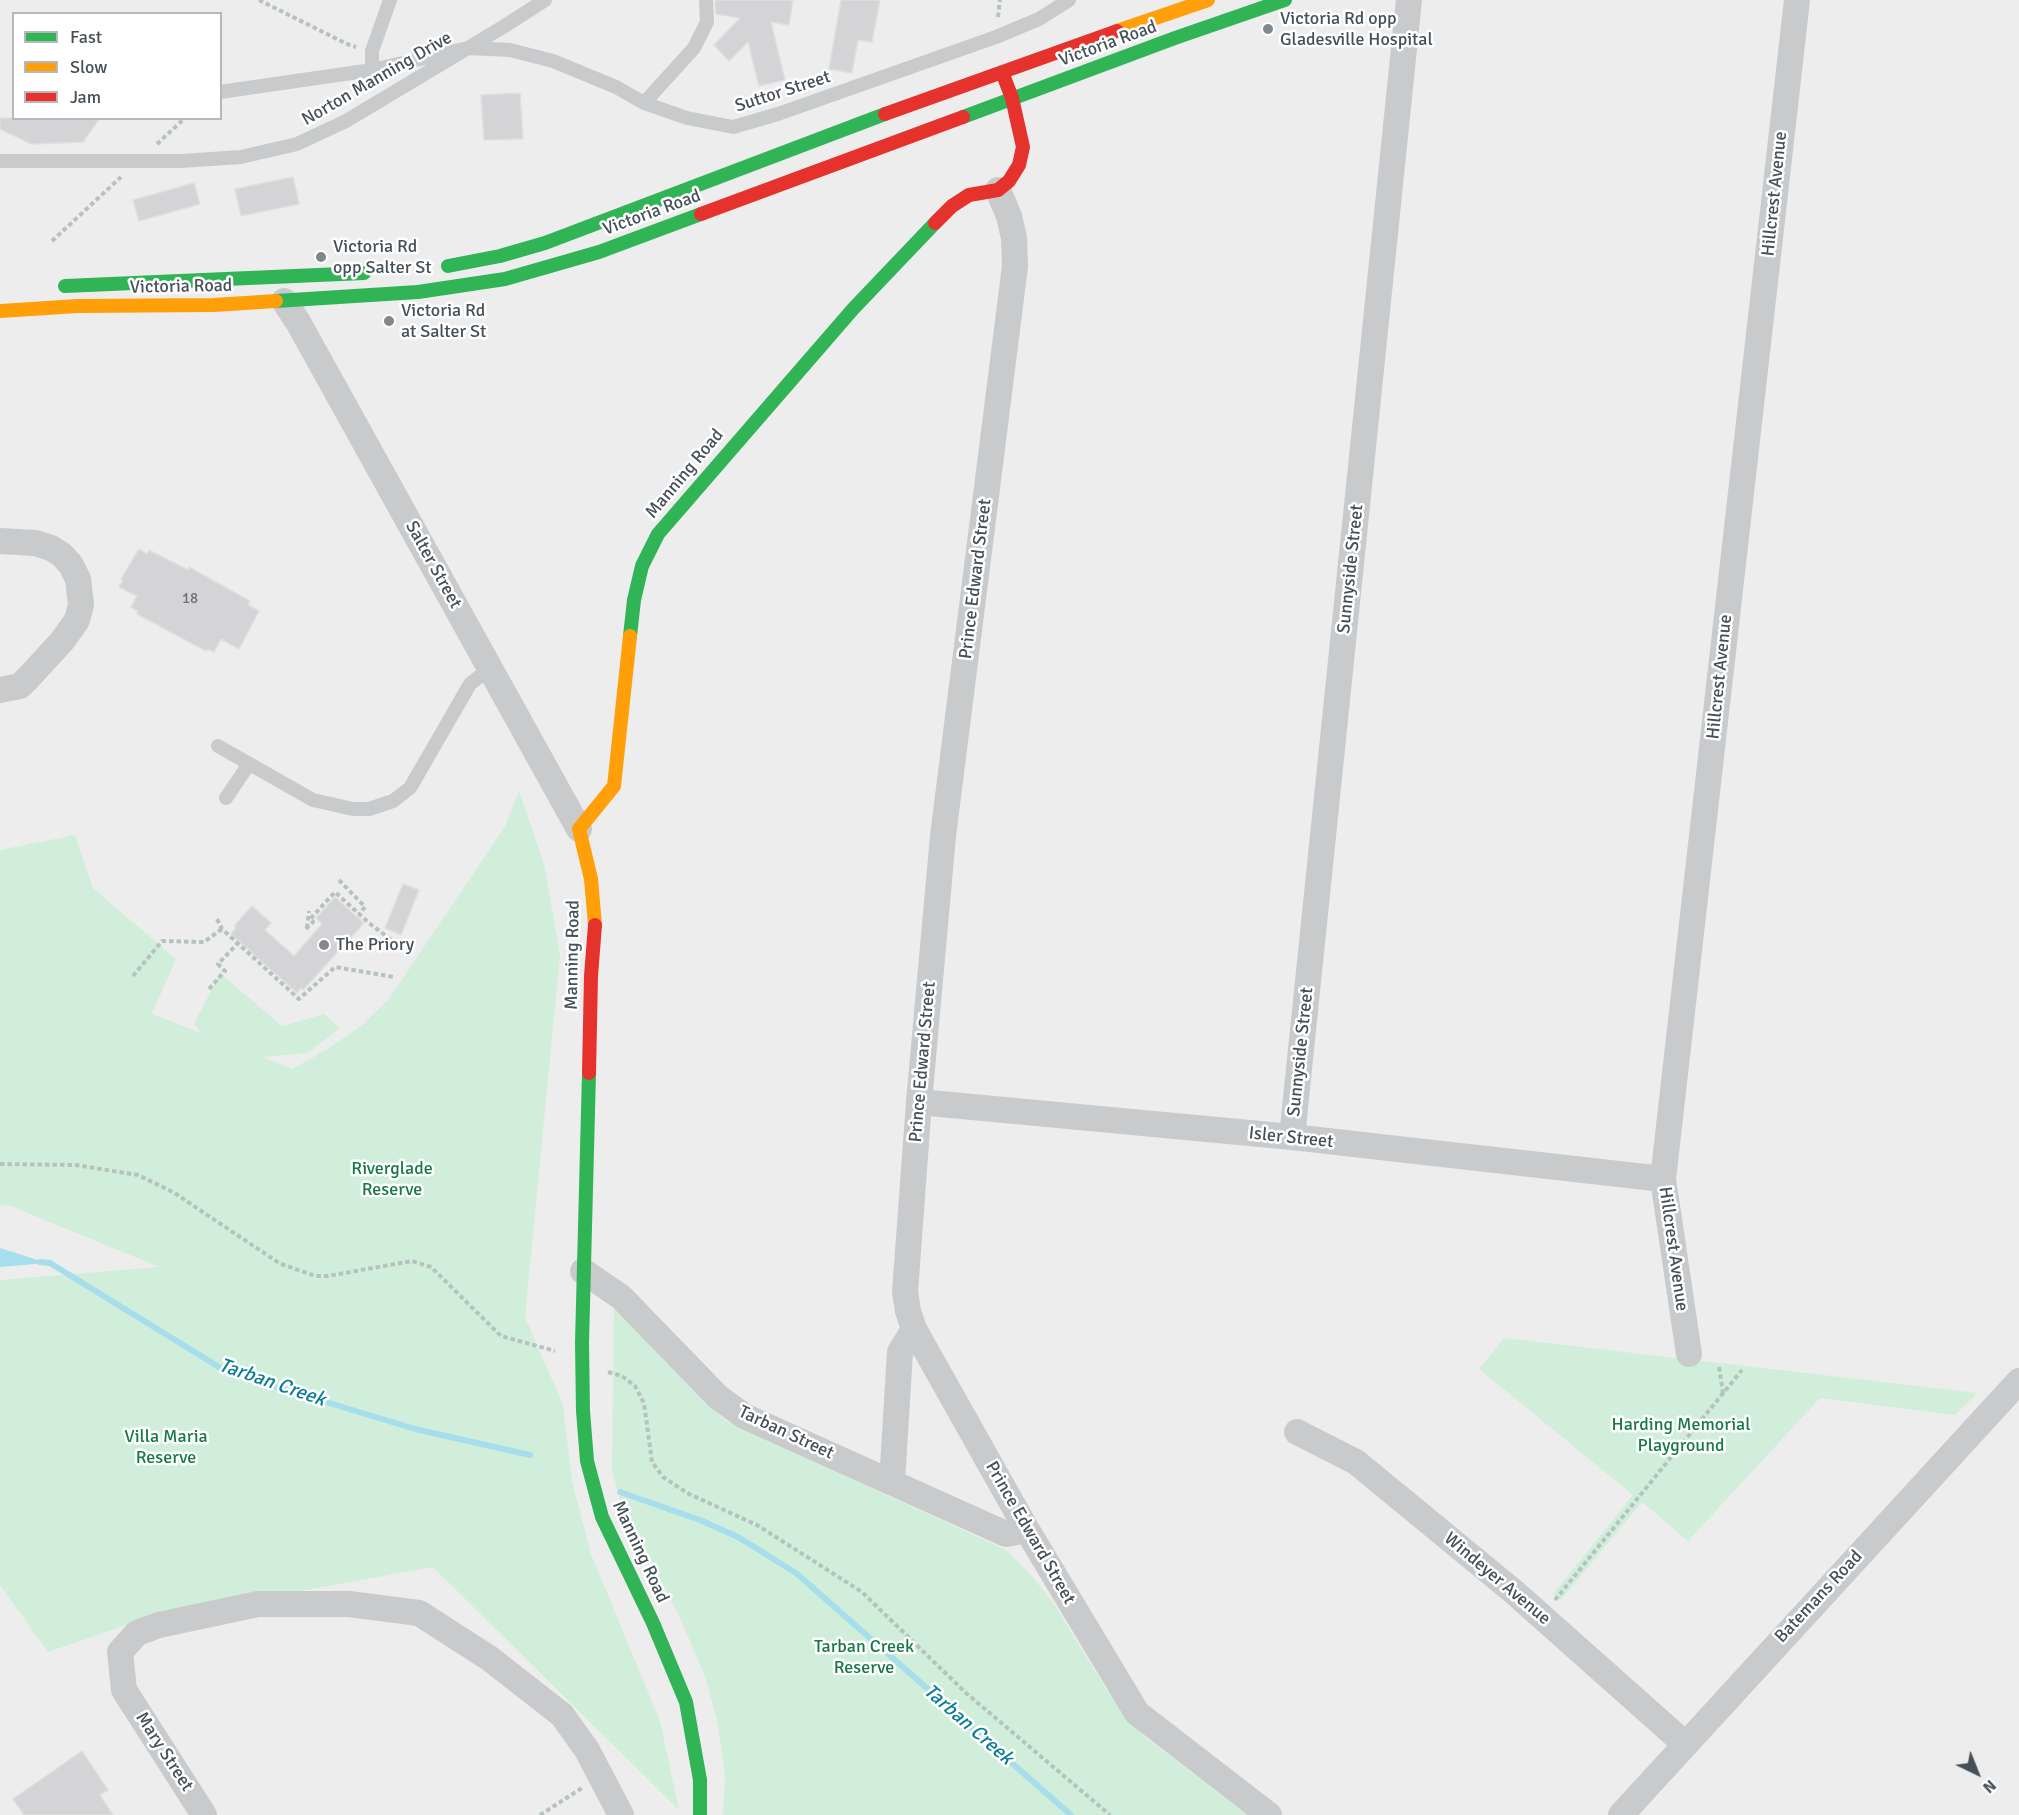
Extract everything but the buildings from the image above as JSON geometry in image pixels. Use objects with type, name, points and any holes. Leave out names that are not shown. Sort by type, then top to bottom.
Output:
[{"type":"main road","name":"Victoria Road","points":[[434,267],[500,256],[545,243],[839,131],[1208,0]]},
{"type":"main road","name":"Victoria Road","points":[[0,311],[78,306],[214,305],[284,301],[447,289],[505,279],[599,252],[1223,20],[1285,0]]},
{"type":"main road","points":[[998,190],[1009,181],[1019,165],[1023,147],[1012,98],[1002,72]]},
{"type":"main road","name":"Manning Road","points":[[700,1815],[700,1780],[686,1702],[653,1623],[602,1517],[590,1472],[584,1411],[583,1271],[595,919],[591,879],[579,829],[614,786],[634,600],[642,566],[658,534],[853,309],[938,220],[952,206],[969,195],[998,190]]},
{"type":"main road","name":"Victoria Road","points":[[56,286],[382,272]]},
{"type":"street","name":"Sunnyside Street","points":[[1292,1137],[1409,0]]},
{"type":"street","name":"Hillcrest Avenue","points":[[1689,1354],[1663,1179],[1797,0]]},
{"type":"street","name":"Prince Edward Street","points":[[998,190],[1009,216],[1014,238],[1015,266],[943,836],[919,1102],[905,1292],[908,1311],[914,1329],[1027,1530],[1137,1713],[1269,1815]]},
{"type":"street","name":"Salter Street","points":[[284,301],[579,829]]},
{"type":"street","points":[[0,541],[35,543],[51,548],[62,555],[78,579],[81,605],[77,620],[25,681],[20,686],[0,690]]},
{"type":"street","name":"Isler Street","points":[[919,1102],[1292,1137],[1663,1179]]},
{"type":"street","name":"Tarban Street","points":[[583,1271],[621,1297],[718,1397],[744,1416],[1006,1534],[1027,1530]]},
{"type":"street","points":[[892,1482],[900,1352],[914,1329]]},
{"type":"street","name":"Batemans Road","points":[[1621,1815],[2019,1381]]},
{"type":"street","name":"Windeyer Avenue","points":[[1297,1432],[1356,1462],[1542,1617],[1685,1744]]},
{"type":"street","name":"Mary Street","points":[[204,1815],[124,1690],[120,1652],[137,1633],[258,1604],[350,1604],[419,1613],[489,1658],[562,1715],[587,1750],[601,1776]]},
{"type":"street","points":[[601,1776],[621,1815]]},
{"type":"lane","points":[[372,70],[372,51],[390,0]]},
{"type":"lane","name":"Norton Manning Drive","points":[[0,161],[181,161],[241,157],[297,144],[346,121],[545,0]]},
{"type":"lane","points":[[644,103],[694,48],[707,21],[706,0]]},
{"type":"lane","name":"Suttor Street","points":[[468,48],[510,50],[553,61],[616,87],[644,103],[687,118],[733,127],[778,114],[996,37],[1039,20],[1069,0]]},
{"type":"lane","points":[[222,92],[372,70],[468,48]]},
{"type":"lane","points":[[218,746],[313,800],[353,809],[369,809],[393,801],[410,788],[470,684],[490,668]]},
{"type":"lane","points":[[226,798],[249,764]]},
{"type":"path","points":[[259,0],[347,44],[372,51]]},
{"type":"path","points":[[155,146],[183,120]]},
{"type":"path","points":[[52,241],[124,174]]},
{"type":"path","points":[[339,880],[365,907],[358,914]]},
{"type":"path","points":[[309,910],[306,929],[313,922],[310,919],[335,892],[358,914],[410,954]]},
{"type":"path","points":[[217,919],[222,929],[237,944],[299,999],[334,967],[394,977]]},
{"type":"path","points":[[133,976],[162,941],[204,942],[222,929]]},
{"type":"path","points":[[209,989],[225,971],[218,964],[237,944]]},
{"type":"path","points":[[0,1164],[76,1165],[138,1174],[173,1192],[279,1263],[315,1276],[328,1276],[412,1261],[431,1266],[501,1336],[561,1353]]},
{"type":"path","points":[[1719,1367],[1724,1394]]},
{"type":"path","points":[[1542,1617],[1742,1370]]},
{"type":"path","points":[[607,1372],[622,1377],[635,1386],[644,1403],[652,1462],[663,1477],[689,1494],[757,1525],[862,1592],[966,1693],[1110,1815]]},
{"type":"path","points":[[540,1815],[601,1776]]},
{"type":"green space","points":[[519,791],[544,864],[560,955],[525,1317],[563,1405],[572,1481],[591,1554],[660,1721],[679,1810],[433,1567],[141,1620],[48,1652],[0,1585],[0,1280],[159,1267],[11,1206],[0,1205],[0,850],[75,835],[93,888],[176,959],[152,1014],[201,1033],[194,1024],[220,973],[282,1026],[324,1014],[340,1028],[308,1053],[263,1057],[292,1069],[326,1050],[361,1026],[389,999],[505,826]]},
{"type":"green space","name":"Tarban Creek Reserve","points":[[614,1303],[724,1420],[1006,1550],[1030,1574],[1054,1604],[1108,1692],[1141,1734],[1248,1815],[723,1815],[725,1776],[718,1725],[706,1679],[681,1620],[621,1502],[612,1471]]},
{"type":"green space","name":"Harding Memorial Playground","points":[[1504,1338],[1978,1393],[1955,1415],[1820,1398],[1688,1541],[1642,1502],[1561,1600],[1553,1594],[1633,1495],[1479,1369]]},
{"type":"water","points":[[0,1248],[47,1263],[0,1267]]},
{"type":"waterway","name":"Tarban Creek","points":[[40,1262],[50,1263],[227,1372],[415,1429],[530,1455]]},
{"type":"waterway","name":"Tarban Creek","points":[[620,1492],[700,1520],[738,1537],[796,1573],[1071,1815]]},
{"type":"traffic: fast","points":[[963,117],[1175,38],[1285,0]]},
{"type":"traffic: fast","points":[[448,266],[500,256],[545,243],[885,114]]},
{"type":"traffic: fast","points":[[276,301],[418,292],[505,279],[599,252],[701,214]]},
{"type":"traffic: fast","points":[[630,636],[634,600],[642,566],[658,534],[853,309],[935,223]]},
{"type":"traffic: fast","points":[[65,286],[364,273]]},
{"type":"traffic: fast","points":[[589,1073],[582,1343],[583,1411],[587,1461],[602,1517],[653,1623],[686,1702],[700,1780],[700,1815]]},
{"type":"traffic: slow","points":[[1117,31],[1208,0]]},
{"type":"traffic: slow","points":[[0,311],[78,306],[214,305],[276,301]]},
{"type":"traffic: slow","points":[[595,925],[591,879],[579,829],[614,786],[630,636]]},
{"type":"traffic: jam","points":[[885,114],[1117,31]]},
{"type":"traffic: jam","points":[[935,223],[952,206],[969,195],[998,190],[1009,181],[1019,165],[1023,147],[1012,98],[1002,72]]},
{"type":"traffic: jam","points":[[701,214],[963,117]]},
{"type":"traffic: jam","points":[[589,1073],[591,976],[595,925]]},
{"type":"place","name":"Victoria Rd opp Gladesville Hospital","points":[[1268,29]]},
{"type":"place","name":"Victoria Rd opp Salter St","points":[[321,257]]},
{"type":"place","name":"Victoria Rd at Salter St","points":[[389,321]]},
{"type":"place","name":"The Priory","points":[[324,945]]},
{"type":"park label","name":"Riverglade Reserve","points":[[392,1179]]},
{"type":"park label","name":"Villa Maria Reserve","points":[[166,1447]]}]
